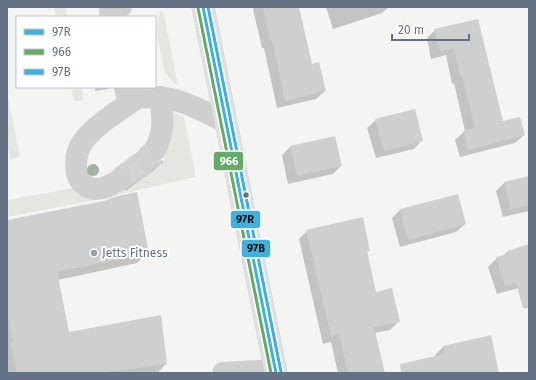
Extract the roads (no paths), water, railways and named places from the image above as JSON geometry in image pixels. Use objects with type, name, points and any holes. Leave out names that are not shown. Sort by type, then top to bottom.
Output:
[{"type":"main road","points":[[203,7],[275,371]]},
{"type":"lane","points":[[111,16],[110,12],[121,7]]},
{"type":"lane","points":[[121,179],[111,185],[99,189],[90,188],[81,182],[76,172],[77,156],[78,149],[92,131],[131,93],[171,99],[189,105],[226,122]]},
{"type":"lane","points":[[156,150],[162,132],[163,123],[160,97]]},
{"type":"lane","points":[[223,373],[275,371]]},
{"type":"tunnel","points":[[121,179],[155,150]]},
{"type":"place","name":"Jetts Fitness","points":[[94,253]]}]
